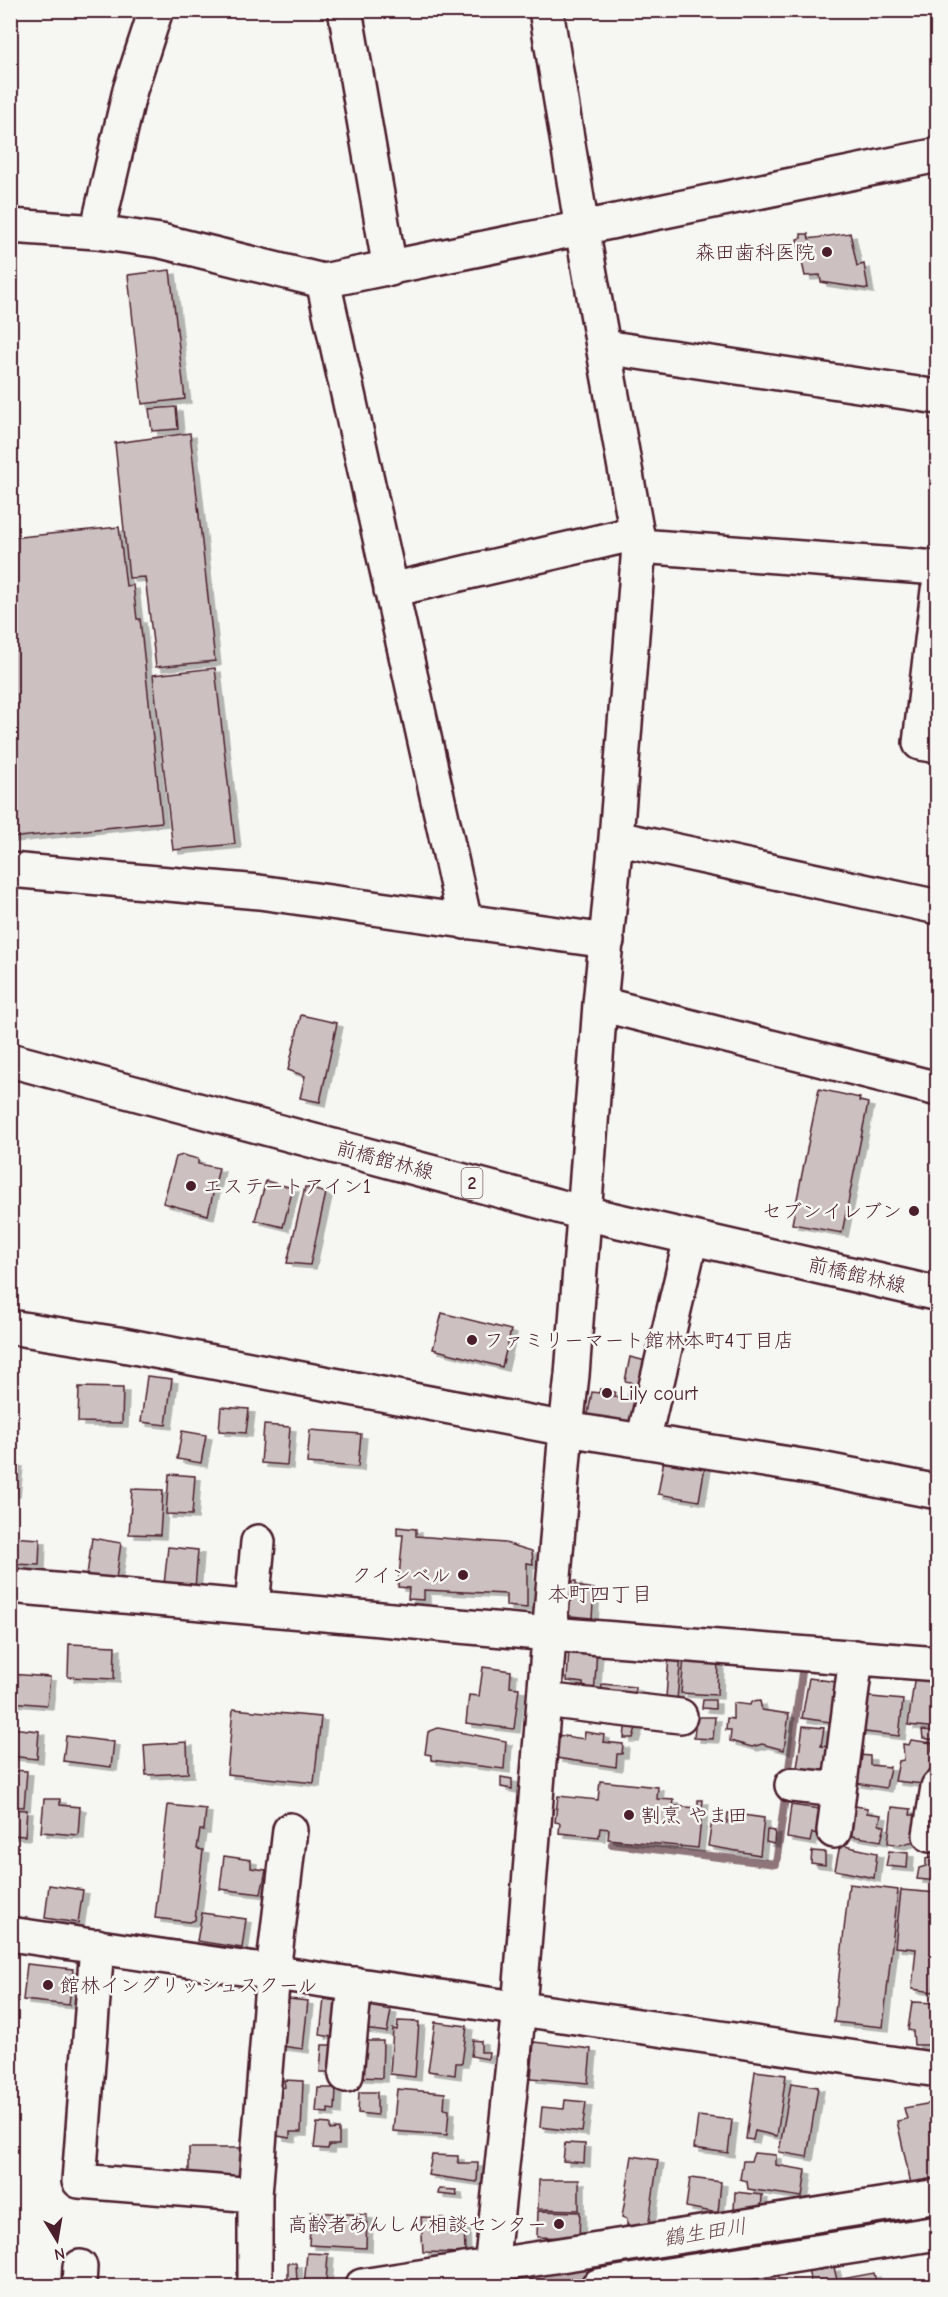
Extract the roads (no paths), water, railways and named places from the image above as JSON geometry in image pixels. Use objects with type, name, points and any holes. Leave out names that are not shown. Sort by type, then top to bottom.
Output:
[{"type":"street","points":[[97,232],[130,90],[156,10]]},
{"type":"street","points":[[345,10],[390,269]]},
{"type":"street","points":[[490,2274],[519,2008],[572,1375],[600,1004],[616,838],[638,539],[582,229],[546,10]]},
{"type":"street","points":[[10,226],[97,232],[161,242],[323,281],[938,155]]},
{"type":"street","points":[[323,281],[465,922]]},
{"type":"street","points":[[604,347],[938,397]]},
{"type":"street","points":[[391,590],[638,539],[938,568]]},
{"type":"street","points":[[938,590],[920,743],[938,746]]},
{"type":"street","points":[[616,838],[938,907]]},
{"type":"street","points":[[10,870],[259,892],[607,941]]},
{"type":"street","points":[[600,1004],[938,1089]]},
{"type":"street","name":"前橋館林線","points":[[10,1060],[584,1213],[938,1293]]},
{"type":"street","points":[[643,1441],[691,1238]]},
{"type":"street","points":[[10,1327],[118,1344],[566,1429],[815,1468],[938,1492]]},
{"type":"street","points":[[252,1607],[258,1542]]},
{"type":"street","points":[[10,1587],[550,1634],[938,1664]]},
{"type":"street","points":[[834,1832],[856,1657]]},
{"type":"street","points":[[544,1700],[680,1716]]},
{"type":"street","points":[[792,1785],[839,1791]]},
{"type":"street","points":[[930,1835],[938,1787]]},
{"type":"street","points":[[255,2286],[255,2195],[273,1972],[290,1830]]},
{"type":"street","points":[[10,1934],[938,2070]]},
{"type":"street","points":[[97,1946],[79,2181],[255,2195]]},
{"type":"street","points":[[346,2075],[355,1984]]},
{"type":"street","points":[[362,2286],[490,2274],[938,2196]]},
{"type":"street","points":[[598,2286],[938,2233]]},
{"type":"waterway","points":[[612,1844],[776,1864],[803,1665]]},
{"type":"place","name":"森田歯科医院","points":[[827,252]]},
{"type":"place","name":"エステートアイン1","points":[[191,1186]]},
{"type":"place","name":"セブンイレブン","points":[[914,1211]]},
{"type":"place","name":"ファミリーマート館林本町4丁目店","points":[[472,1340]]},
{"type":"place","name":"Lily court","points":[[607,1393]]},
{"type":"place","name":"クインベル","points":[[463,1575]]},
{"type":"place","name":"割烹 やま田","points":[[629,1815]]},
{"type":"place","name":"館林イングリッシュスクール","points":[[48,1985]]},
{"type":"place","name":"高齢者あんしん相談センター","points":[[559,2224]]},
{"type":"district","name":"本町四丁目","points":[[600,1594]]},
{"type":"water label","name":"鶴生田川","points":[[705,2232]]}]
